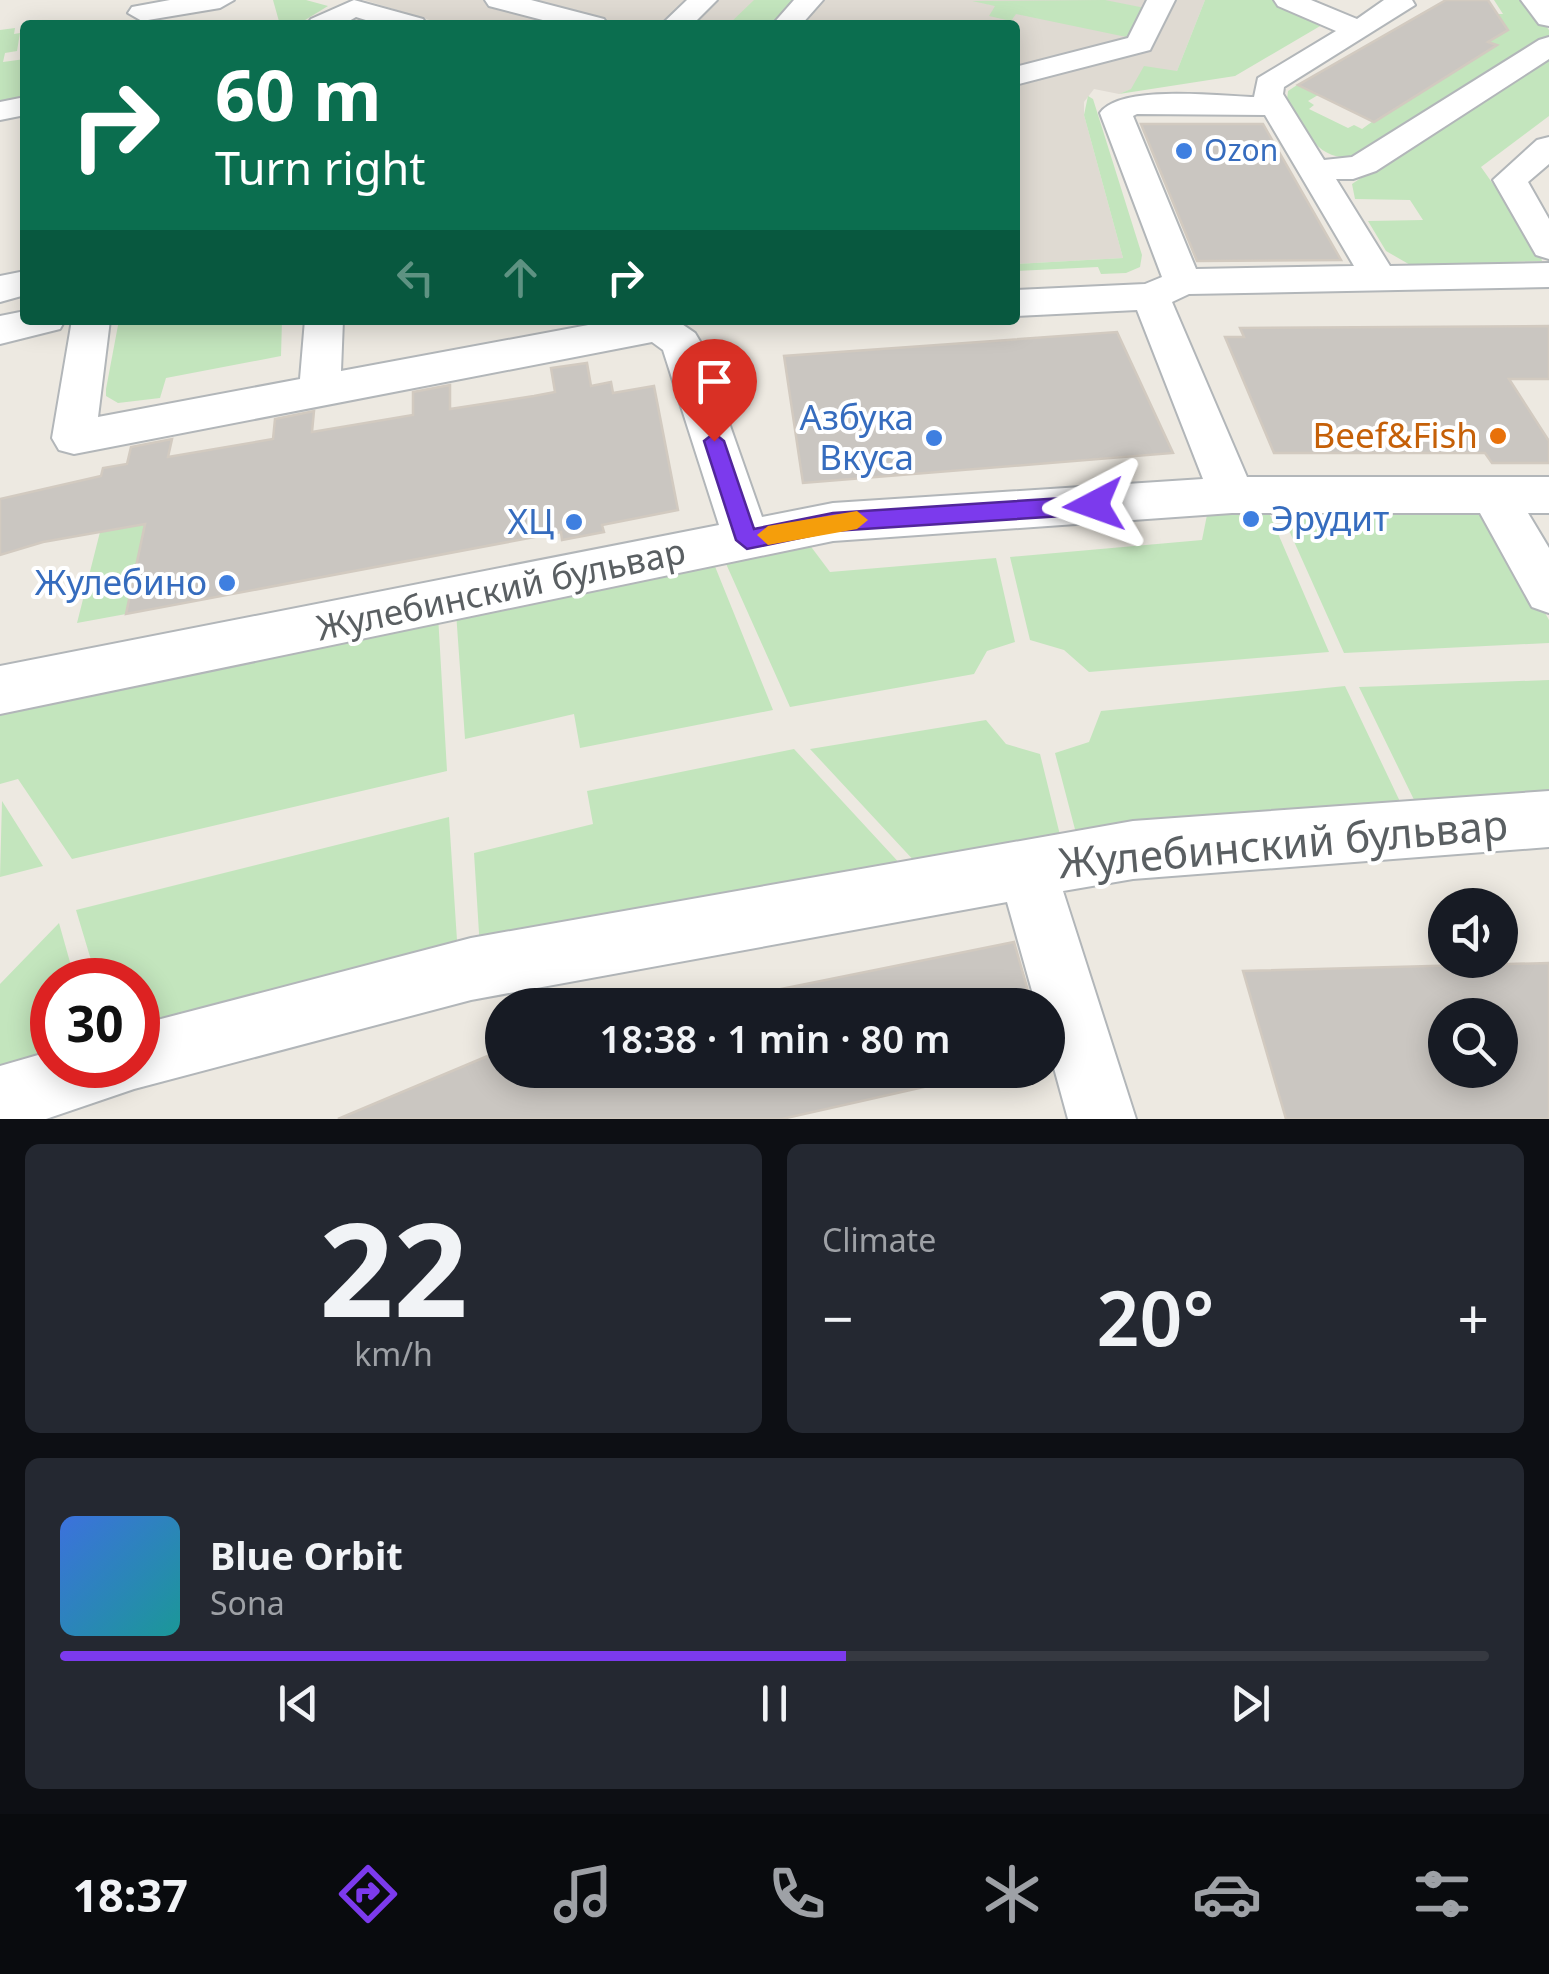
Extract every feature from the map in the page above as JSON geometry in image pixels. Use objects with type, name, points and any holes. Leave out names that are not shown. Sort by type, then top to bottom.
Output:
[{"type":"street","points":[[142,13],[220,0]]},
{"type":"street","points":[[500,0],[575,20]]},
{"type":"street","points":[[681,20],[704,0]]},
{"type":"street","points":[[791,20],[810,0]]},
{"type":"street","points":[[1020,75],[1140,44],[1161,0]]},
{"type":"street","points":[[1288,0],[1358,30]]},
{"type":"street","points":[[1379,278],[1268,94],[1269,84],[1401,5],[1398,0]]},
{"type":"street","points":[[1535,0],[1549,18]]},
{"type":"street","points":[[330,20],[352,8],[395,20]]},
{"type":"street","points":[[1314,170],[1353,169],[1364,164],[1549,46]]},
{"type":"street","points":[[1232,495],[1116,112],[1131,105],[1275,106]]},
{"type":"street","points":[[1549,147],[1510,180],[1549,247]]},
{"type":"street","points":[[1020,303],[1167,289],[1379,278],[1549,275]]},
{"type":"street","points":[[90,325],[74,438],[644,328],[661,329],[681,343],[747,540]]},
{"type":"street","points":[[320,390],[324,325]]},
{"type":"street","name":"Жулебинский бульвар","points":[[0,690],[833,522],[1232,495],[1549,495]]},
{"type":"street","points":[[1494,496],[1549,592]]},
{"type":"street","name":"Жулебинский бульвар","points":[[160,1052],[471,968],[1133,850],[1549,819]]},
{"type":"street","points":[[1026,870],[1102,1119]]},
{"type":"street","points":[[0,1100],[39,1088]]},
{"type":"shaded area","points":[[364,0],[1205,0],[1177,71],[1119,94],[1094,89],[1084,102],[1084,115],[1123,258],[1020,264],[1020,20],[430,20]]},
{"type":"green space","points":[[273,0],[306,0],[328,6],[305,20],[279,20]]},
{"type":"green space","points":[[754,0],[798,0],[780,20],[733,20]]},
{"type":"green space","points":[[1105,0],[1150,9],[1136,39],[1016,14],[1012,20],[989,16],[995,6],[972,1]]},
{"type":"green space","points":[[1205,0],[1275,0],[1327,22],[1235,76],[1119,94],[1131,89],[1144,66],[1177,71]]},
{"type":"green space","points":[[1494,0],[1527,0],[1549,30],[1549,38],[1357,157],[1343,158],[1322,150],[1287,100],[1288,91],[1297,85],[1318,95],[1308,101],[1314,105],[1309,109],[1348,128],[1354,125],[1362,129],[1457,61],[1466,64],[1496,46],[1488,42],[1501,34],[1498,14],[1503,14]]},
{"type":"green space","points":[[15,28],[14,34],[20,33],[17,51],[5,53],[3,62],[20,60],[20,98],[0,105],[0,30]]},
{"type":"green space","points":[[1549,52],[1549,116],[1481,167],[1539,249],[1542,261],[1412,266],[1386,251],[1368,221],[1423,220],[1410,200],[1355,199],[1352,184]]},
{"type":"green space","points":[[1088,96],[1093,99],[1142,255],[1140,267],[1126,273],[1101,274],[1098,267],[1020,271],[1020,264],[1123,258],[1084,115]]},
{"type":"green space","points":[[118,325],[282,325],[281,356],[166,378],[160,398],[118,403],[106,396]]},
{"type":"green space","points":[[1267,508],[1329,652],[1089,672],[1064,650],[1030,640],[1010,557],[1202,540],[1208,510]]},
{"type":"green space","points":[[1279,508],[1466,508],[1491,522],[1500,533],[1549,620],[1549,643],[1344,653]]},
{"type":"green space","points":[[145,524],[126,614],[77,623],[100,532]]},
{"type":"green space","points":[[806,540],[830,572],[996,558],[1015,642],[987,651],[974,674],[790,707],[723,557]]},
{"type":"green space","points":[[712,559],[773,710],[580,748],[574,714],[465,739],[456,612]]},
{"type":"green space","points":[[438,615],[447,771],[72,859],[18,779],[0,784],[0,705]]},
{"type":"green space","points":[[1549,680],[1549,800],[1419,810],[1359,687]]},
{"type":"green space","points":[[1345,686],[1404,810],[1077,837],[1055,753],[1089,742],[1101,711]]},
{"type":"green space","points":[[986,720],[1006,744],[1040,754],[1061,839],[918,865],[810,749]]},
{"type":"green space","points":[[794,749],[904,868],[480,949],[474,853],[593,824],[587,791]]},
{"type":"green space","points":[[2,801],[43,866],[0,877]]},
{"type":"green space","points":[[449,817],[458,956],[160,1035],[160,958],[90,958],[76,910]]},
{"type":"green space","points":[[59,923],[69,958],[30,958],[30,1071],[0,1080],[0,984]]},
{"type":"building","points":[[1446,0],[1488,0],[1508,30],[1488,42],[1497,45],[1374,122],[1298,85]]},
{"type":"building","points":[[1141,124],[1263,124],[1341,260],[1197,261]]},
{"type":"building","points":[[1549,326],[1549,379],[1509,379],[1549,441],[1549,463],[1492,463],[1485,453],[1274,453],[1225,337],[1244,337],[1240,328]]},
{"type":"building","points":[[1117,332],[1173,453],[803,483],[784,356]]},
{"type":"building","points":[[587,363],[591,386],[611,382],[613,393],[654,386],[678,510],[602,525],[604,532],[562,540],[561,532],[126,614],[145,524],[43,542],[0,555],[0,499],[101,476],[103,468],[127,464],[131,447],[172,439],[168,457],[273,439],[275,419],[314,411],[312,432],[413,415],[413,392],[450,385],[450,409],[534,396],[555,392],[551,368]]},
{"type":"building","points":[[1014,942],[1027,988],[786,988]]},
{"type":"building","points":[[1549,963],[1549,1119],[1286,1119],[1243,971],[1428,966],[1428,978],[1518,978],[1518,964]]},
{"type":"building","points":[[485,1057],[485,1088],[919,1088],[782,1119],[338,1119]]},
{"type":"slow traffic","points":[[768,535],[857,520]]},
{"type":"place","name":"Ozon","points":[[1184,151]]},
{"type":"place","name":"Beef&Fish","points":[[1498,436]]},
{"type":"place","name":"Азбука Вкуса","points":[[934,438]]},
{"type":"place","name":"Эрудит","points":[[1251,519]]},
{"type":"place","name":"ХЦ","points":[[574,522]]},
{"type":"place","name":"Жулебино","points":[[227,583]]},
{"type":"route","points":[[714,441],[747,540],[833,522],[1094,505]]}]
